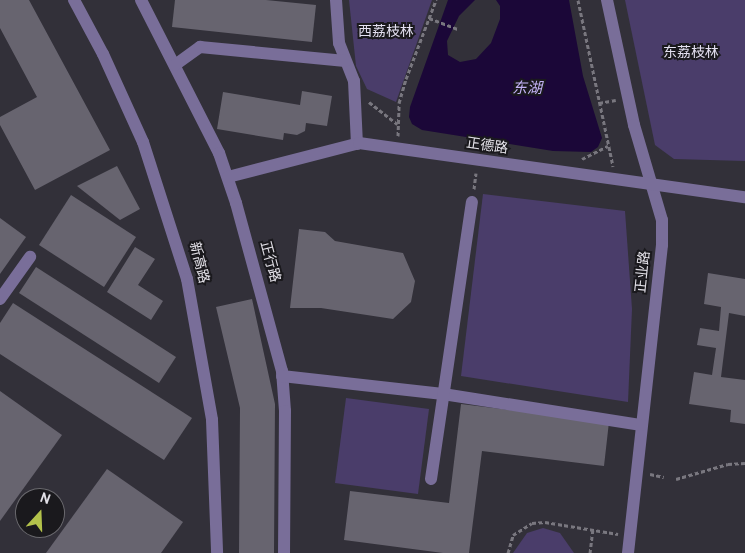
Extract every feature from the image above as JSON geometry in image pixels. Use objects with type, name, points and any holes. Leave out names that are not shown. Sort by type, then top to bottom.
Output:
[{"type":"street","name":"新高路","points":[[74,0],[107,63],[143,142],[187,279],[212,420],[217,553]]},
{"type":"street","name":"正行路","points":[[141,0],[219,153],[228,177],[282,376],[285,411],[284,553]]},
{"type":"street","points":[[336,0],[337,34],[345,61],[354,81],[356,144]]},
{"type":"street","name":"正业路","points":[[607,0],[634,125],[662,220],[662,245],[628,553]]},
{"type":"street","points":[[175,64],[200,48],[345,61]]},
{"type":"street","name":"正德路","points":[[228,177],[356,144],[745,197]]},
{"type":"street","points":[[431,479],[472,202]]},
{"type":"street","points":[[0,298],[30,256]]},
{"type":"street","points":[[282,376],[443,394],[642,425]]},
{"type":"path","points":[[399,149],[398,125],[406,79],[436,0]]},
{"type":"path","points":[[578,0],[616,180]]},
{"type":"path","points":[[429,18],[458,29]]},
{"type":"path","points":[[354,91],[398,125]]},
{"type":"path","points":[[472,202],[478,160]]},
{"type":"path","points":[[676,479],[728,464],[745,463]]},
{"type":"path","points":[[508,553],[513,535],[532,523],[630,536]]},
{"type":"path","points":[[590,553],[593,530]]},
{"type":"green space","name":"西荔枝林","points":[[349,0],[432,0],[396,102],[367,89],[356,66]]},
{"type":"green space","name":"东荔枝林","points":[[625,0],[745,0],[745,161],[674,159],[655,145]]},
{"type":"green space","points":[[483,194],[625,211],[632,309],[628,402],[461,376]]},
{"type":"green space","points":[[346,398],[429,409],[418,494],[335,483]]},
{"type":"green space","points":[[543,528],[560,533],[574,553],[513,553],[527,533]]},
{"type":"water","name":"东湖","points":[[448,0],[475,0],[459,16],[447,41],[448,55],[460,62],[476,59],[491,43],[500,19],[500,6],[496,0],[569,0],[583,76],[602,138],[598,147],[591,152],[553,151],[422,130],[412,124],[409,117],[410,107]]},
{"type":"building","points":[[0,0],[29,0],[110,150],[35,190],[0,125],[0,117],[37,97],[0,28]]},
{"type":"building","points":[[175,0],[266,0],[316,5],[312,42],[172,27]]},
{"type":"building","points":[[302,91],[332,96],[327,126],[306,123],[305,131],[297,135],[284,133],[283,140],[217,129],[223,92],[300,105]]},
{"type":"building","points":[[117,166],[140,209],[120,220],[77,186]]},
{"type":"building","points":[[71,195],[136,237],[104,287],[39,245]]},
{"type":"building","points":[[0,218],[26,237],[0,274]]},
{"type":"building","points":[[299,229],[325,232],[335,241],[403,253],[415,281],[411,302],[393,319],[321,308],[290,308]]},
{"type":"building","points":[[135,247],[155,259],[138,285],[163,301],[151,320],[107,292]]},
{"type":"building","points":[[36,267],[176,357],[159,383],[19,293]]},
{"type":"building","points":[[708,273],[745,279],[745,316],[729,313],[721,377],[745,380],[745,424],[730,422],[731,410],[689,404],[694,372],[712,375],[716,348],[697,345],[700,328],[719,331],[721,307],[704,304]]},
{"type":"building","points":[[252,299],[275,404],[274,553],[239,553],[240,408],[216,307]]},
{"type":"building","points":[[13,303],[192,418],[164,460],[0,354],[0,323]]},
{"type":"building","points":[[0,391],[62,435],[24,488],[15,488],[15,500],[0,521]]},
{"type":"building","points":[[461,404],[609,422],[604,466],[482,451],[469,553],[443,553],[344,540],[350,491],[449,503]]},
{"type":"building","points":[[107,469],[183,522],[161,553],[46,553],[57,538],[65,538],[65,527]]}]
